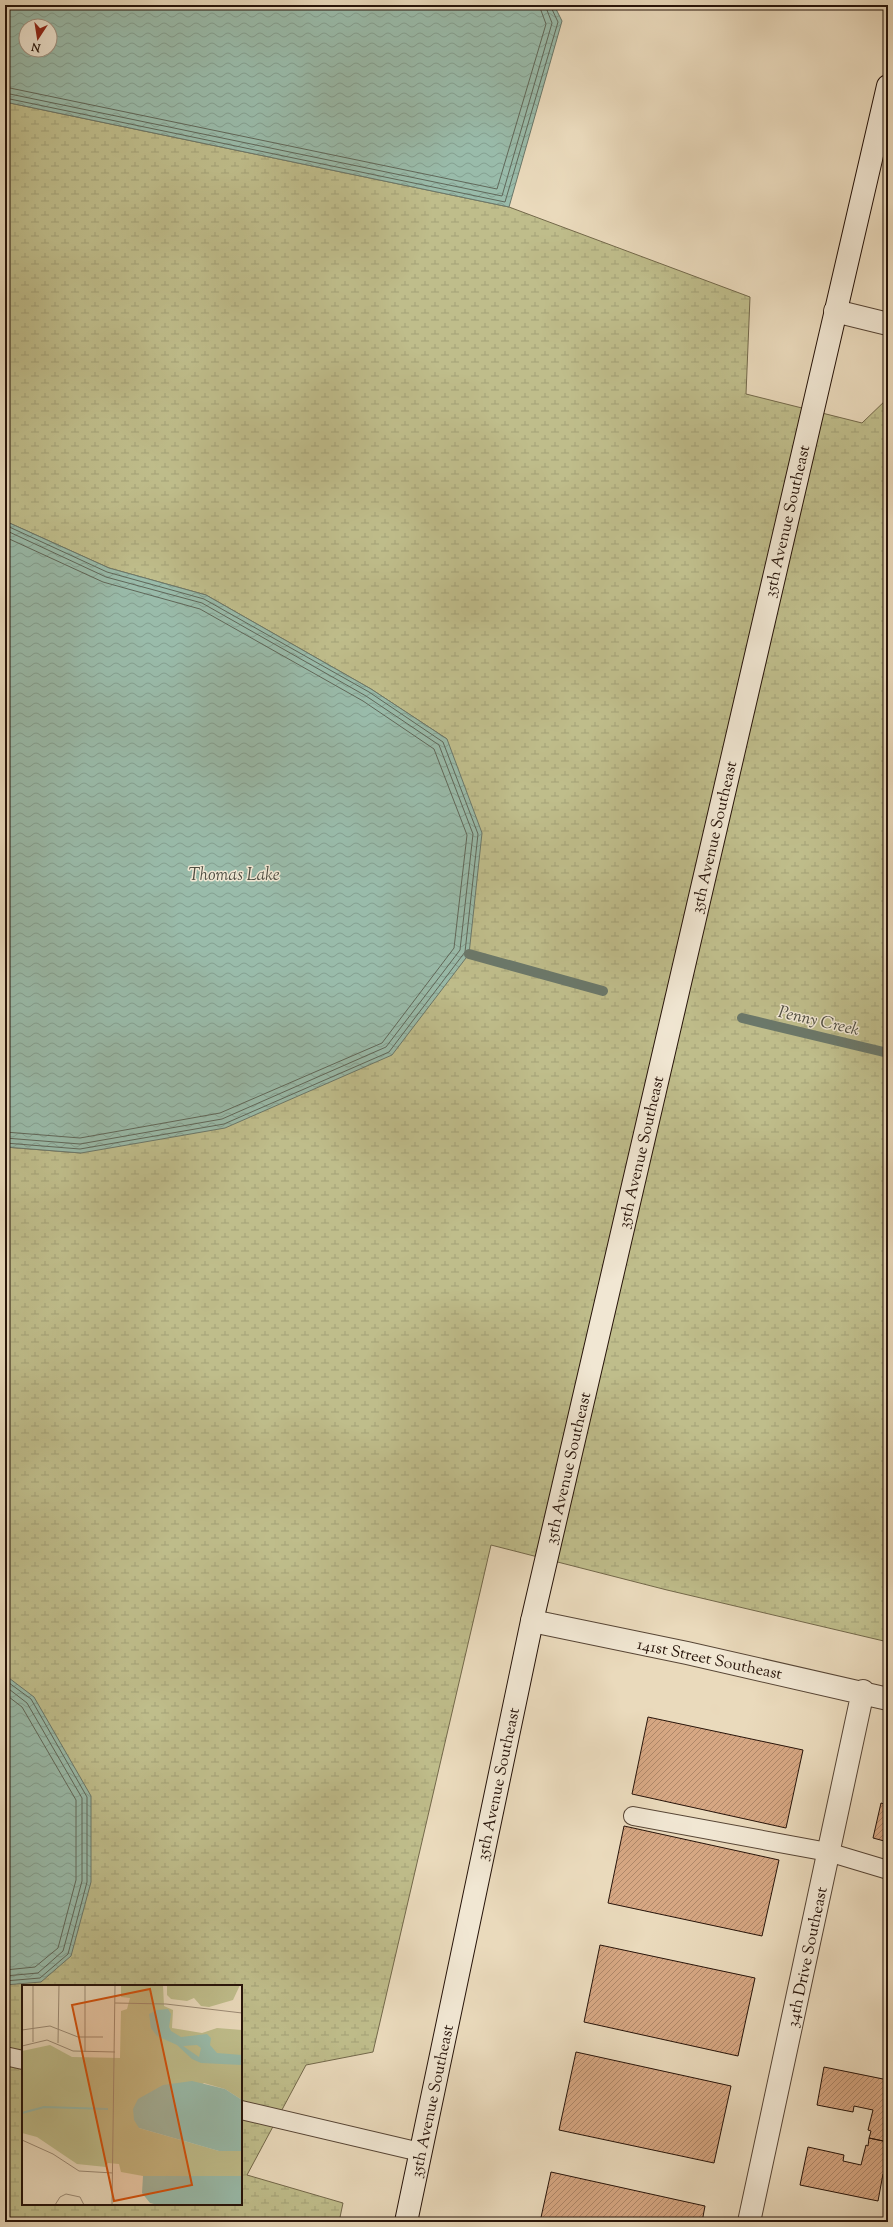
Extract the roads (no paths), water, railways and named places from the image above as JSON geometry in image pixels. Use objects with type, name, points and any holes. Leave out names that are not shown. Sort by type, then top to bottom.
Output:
[{"type":"street","name":"35th Avenue Southeast","points":[[406,2222],[532,1621],[888,86]]},
{"type":"street","points":[[835,311],[888,324]]},
{"type":"street","name":"141st Street Southeast","points":[[532,1621],[863,1691],[888,1699]]},
{"type":"street","name":"34th Drive Southeast","points":[[749,2222],[863,1691]]},
{"type":"lane","points":[[633,1816],[828,1852],[888,1870]]},
{"type":"lane","points":[[5,2056],[22,2060]]},
{"type":"lane","points":[[242,2110],[420,2152]]},
{"type":"water","points":[[5,5],[554,5],[562,21],[509,207],[5,102]]},
{"type":"water","name":"Thomas Lake","points":[[5,521],[109,568],[206,595],[371,689],[447,739],[482,833],[469,954],[392,1055],[225,1128],[81,1153],[5,1147]]},
{"type":"water","points":[[5,1675],[34,1697],[91,1796],[91,1882],[71,1956],[41,1982],[5,1985]]},
{"type":"waterway","name":"Penny Creek","points":[[469,954],[603,991]]},
{"type":"waterway","name":"Penny Creek","points":[[742,1018],[888,1053]]}]
